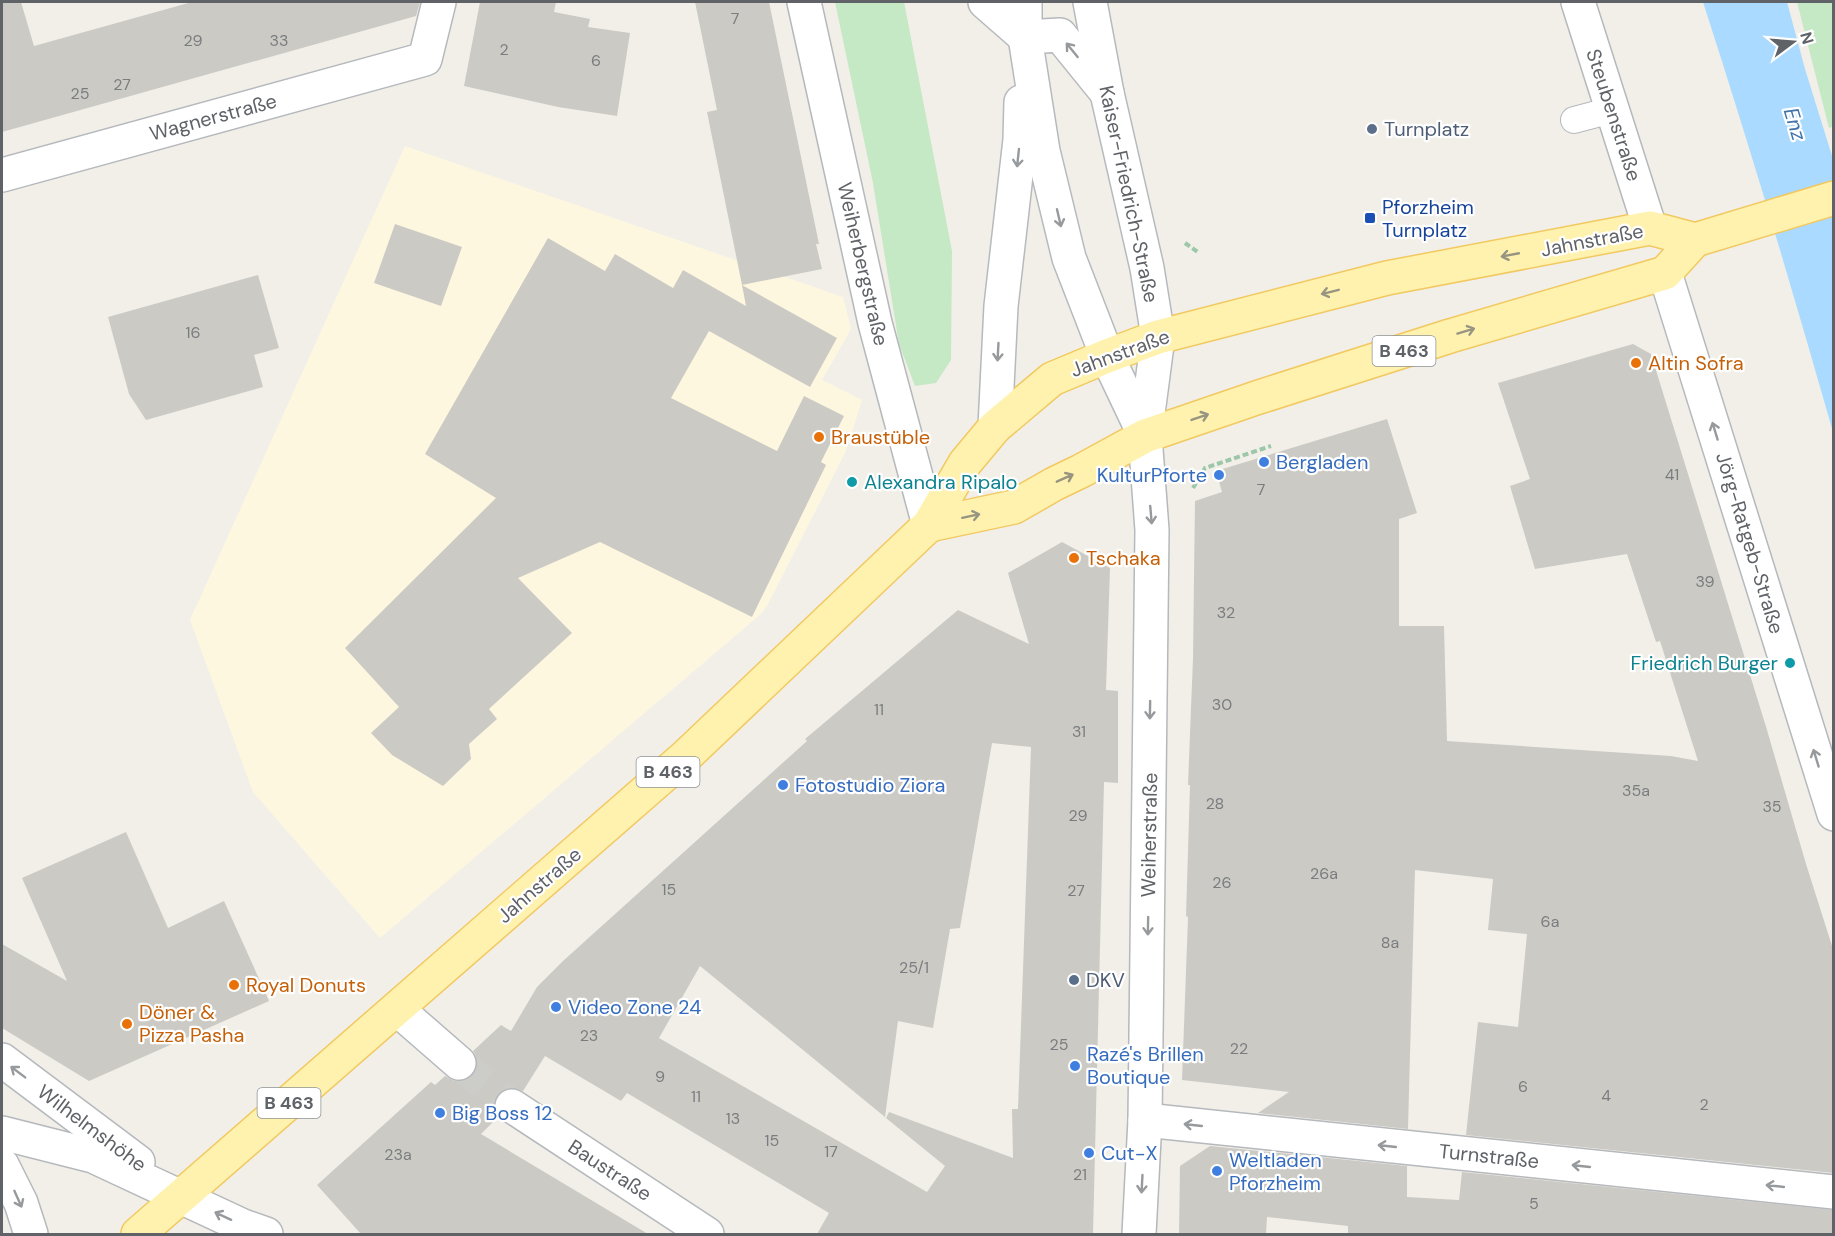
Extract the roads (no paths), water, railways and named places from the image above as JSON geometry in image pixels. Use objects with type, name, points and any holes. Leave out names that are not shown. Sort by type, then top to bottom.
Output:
[{"type":"main road","points":[[1665,273],[1695,240],[1833,198]]},
{"type":"main road","name":"Jahnstraße","points":[[138,1234],[686,756],[929,525],[965,463],[995,427],[1052,379],[1158,337],[1387,278],[1650,228],[1695,240]]},
{"type":"main road","name":"B 463","points":[[929,525],[1014,507],[1054,483],[1145,436],[1450,336],[1665,273]]},
{"type":"street","name":"Wagnerstraße","points":[[2,175],[424,59],[439,2]]},
{"type":"street","name":"Weiherbergstraße","points":[[804,2],[875,323],[929,525]]},
{"type":"street","points":[[986,2],[1024,37],[1043,152],[1069,258],[1107,356],[1145,436]]},
{"type":"street","points":[[995,427],[1001,306],[1020,140],[1025,2]]},
{"type":"street","name":"Kaiser-Friedrich-Straße","points":[[1090,2],[1107,93],[1147,268],[1158,337],[1145,436]]},
{"type":"street","name":"Steubenstraße","points":[[1578,2],[1650,228]]},
{"type":"street","points":[[1024,37],[1060,35],[1107,93]]},
{"type":"street","name":"Jörg-Ratgeb-Straße","points":[[1665,273],[1833,814]]},
{"type":"street","name":"Weiherstraße","points":[[1139,1234],[1145,1120],[1152,530],[1145,436]]},
{"type":"street","points":[[397,1009],[459,1063]]},
{"type":"street","name":"Wilhelmshöhe","points":[[2,1060],[182,1197]]},
{"type":"street","name":"Baustraße","points":[[512,1106],[707,1234]]},
{"type":"street","name":"Turnstraße","points":[[1145,1120],[1833,1192]]},
{"type":"street","points":[[2,1133],[93,1156],[266,1234]]},
{"type":"street","points":[[2,1165],[21,1203],[31,1234]]},
{"type":"lane","points":[[1574,120],[1612,110]]},
{"type":"water","name":"Enz","points":[[1703,2],[1787,2],[1833,159],[1833,432],[1770,216]]},
{"type":"tunnel","points":[[459,1063],[512,1106]]},
{"type":"place","name":"Turnplatz","points":[[1372,129]]},
{"type":"place","name":"Pforzheim Turnplatz","points":[[1370,218]]},
{"type":"place","name":"Altin Sofra","points":[[1636,363]]},
{"type":"place","name":"Braustüble","points":[[819,437]]},
{"type":"place","name":"Bergladen","points":[[1264,462]]},
{"type":"place","name":"KulturPforte","points":[[1219,475]]},
{"type":"place","name":"Alexandra Ripalo","points":[[852,482]]},
{"type":"place","name":"Tschaka","points":[[1074,558]]},
{"type":"place","name":"Friedrich Burger","points":[[1790,663]]},
{"type":"place","name":"Fotostudio Ziora","points":[[783,785]]},
{"type":"place","name":"DKV","points":[[1074,980]]},
{"type":"place","name":"Royal Donuts","points":[[234,985]]},
{"type":"place","name":"Video Zone 24","points":[[556,1007]]},
{"type":"place","name":"Döner & Pizza Pasha","points":[[127,1024]]},
{"type":"place","name":"Razé's Brillen Boutique","points":[[1075,1066]]},
{"type":"place","name":"Big Boss 12","points":[[440,1113]]},
{"type":"place","name":"Cut-X","points":[[1089,1153]]},
{"type":"place","name":"Weltladen Pforzheim","points":[[1217,1171]]}]
